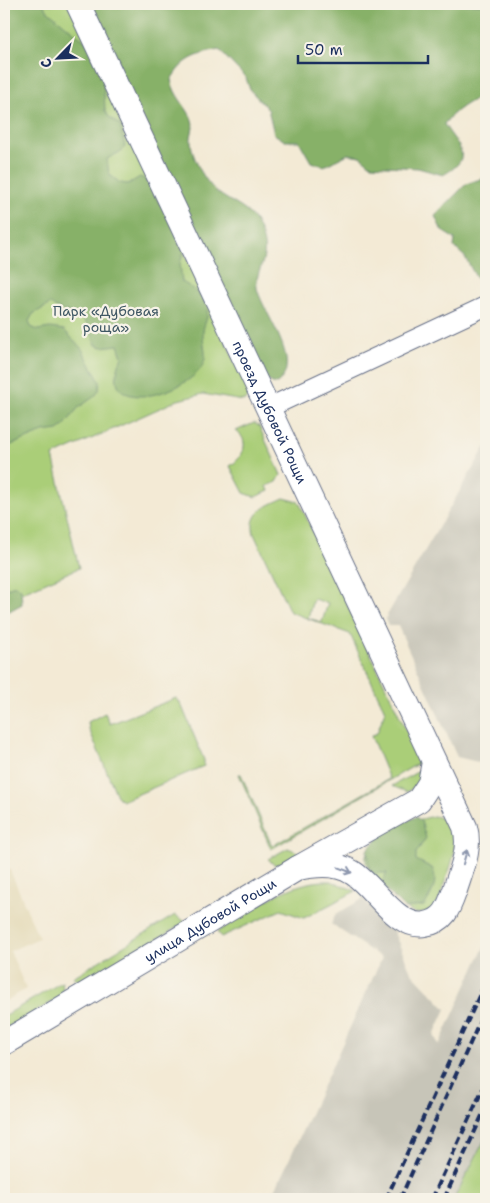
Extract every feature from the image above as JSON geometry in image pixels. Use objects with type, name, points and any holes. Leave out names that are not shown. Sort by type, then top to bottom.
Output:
[{"type":"street","name":"проезд Дубовой Рощи","points":[[78,4],[462,822],[468,840],[467,853],[449,908],[442,917],[433,923],[420,925],[401,918],[353,872],[334,865],[315,864],[298,868]]},
{"type":"street","points":[[268,408],[486,306]]},
{"type":"street","points":[[434,762],[430,783],[419,800],[443,807],[462,822]]},
{"type":"street","name":"улица Дубовой Рощи","points":[[4,1043],[298,868],[419,800]]},
{"type":"shaded area","points":[[486,446],[486,764],[457,757],[398,626],[388,626],[385,619]]},
{"type":"shaded area","points":[[4,856],[39,938],[10,951],[26,989],[4,1002]]},
{"type":"shaded area","points":[[363,899],[392,928],[411,972],[446,1009],[434,1035],[439,1045],[486,943],[486,1137],[454,1199],[271,1199],[382,958],[331,924],[336,914]]},
{"type":"green space","name":"Парк «Дубовая роща»","points":[[4,4],[70,4],[251,396],[243,401],[203,394],[178,400],[53,456],[79,568],[4,600]]},
{"type":"green space","name":"Парк «Дубовая роща»","points":[[5,4],[43,4],[47,10],[92,47],[103,75],[105,110],[109,117],[120,125],[125,147],[107,159],[109,174],[120,183],[128,184],[140,177],[145,179],[151,187],[157,200],[164,207],[185,249],[180,263],[182,282],[192,288],[204,301],[207,317],[203,328],[205,358],[199,370],[186,381],[169,390],[151,395],[134,395],[121,390],[117,378],[122,357],[118,345],[102,347],[96,345],[89,328],[81,317],[51,304],[33,314],[29,321],[31,327],[38,330],[50,328],[64,330],[82,349],[100,382],[99,390],[95,396],[78,408],[64,426],[58,430],[43,432],[4,448]]},
{"type":"green space","points":[[88,4],[486,4],[486,95],[463,106],[444,124],[458,145],[461,157],[459,163],[453,169],[443,175],[418,168],[371,165],[360,156],[348,154],[324,166],[311,162],[299,141],[285,141],[274,134],[268,109],[250,90],[246,78],[219,50],[190,59],[180,67],[171,80],[175,91],[191,117],[193,128],[192,148],[201,172],[217,192],[252,216],[264,242],[263,259],[257,279],[257,288],[285,352],[286,365],[284,376],[275,384],[264,379]]},
{"type":"green space","points":[[486,177],[486,286],[484,286],[479,283],[465,257],[454,247],[455,239],[442,231],[435,216],[466,184]]},
{"type":"green space","points":[[254,423],[259,426],[281,475],[277,482],[267,486],[269,491],[255,497],[244,493],[230,466],[239,459],[244,449],[241,435],[236,431]]},
{"type":"green space","points":[[284,498],[299,502],[417,753],[419,763],[271,849],[239,774],[241,774],[272,846],[389,779],[371,736],[377,733],[385,711],[350,634],[290,612],[254,534],[253,526],[256,515],[265,507]],"holes":[[[313,599],[328,603],[322,622],[308,618]]]},
{"type":"green space","points":[[15,585],[21,589],[22,604],[4,614],[4,589]]},
{"type":"green space","points":[[176,698],[181,704],[204,760],[204,766],[122,801],[117,796],[89,729],[88,722],[105,713],[110,724]]},
{"type":"green space","points":[[419,771],[426,773],[419,784],[407,792],[392,786]]},
{"type":"green space","points":[[434,816],[445,820],[451,827],[454,835],[454,855],[437,904],[429,911],[417,914],[404,907],[370,872],[366,863],[366,854],[369,848],[418,820]]},
{"type":"green space","points":[[416,817],[421,821],[426,838],[416,853],[416,860],[432,868],[435,883],[424,906],[404,908],[381,885],[387,873],[373,873],[369,867],[367,850],[387,829]]},
{"type":"green space","points":[[288,848],[302,854],[282,866],[273,864],[268,859]]},
{"type":"green space","points":[[331,881],[356,891],[304,918],[281,910],[221,937],[217,932],[257,906],[285,891],[300,885]]},
{"type":"green space","points":[[175,915],[186,922],[88,980],[77,980],[73,977]]},
{"type":"green space","points":[[62,982],[63,990],[56,1000],[4,1029],[4,1016]]},
{"type":"green space","points":[[486,1137],[486,1199],[454,1199]]},
{"type":"railway","points":[[386,1199],[486,981]]},
{"type":"railway","points":[[400,1199],[486,1008]]},
{"type":"railway","points":[[432,1199],[486,1082]]},
{"type":"railway","points":[[444,1199],[486,1107]]}]
